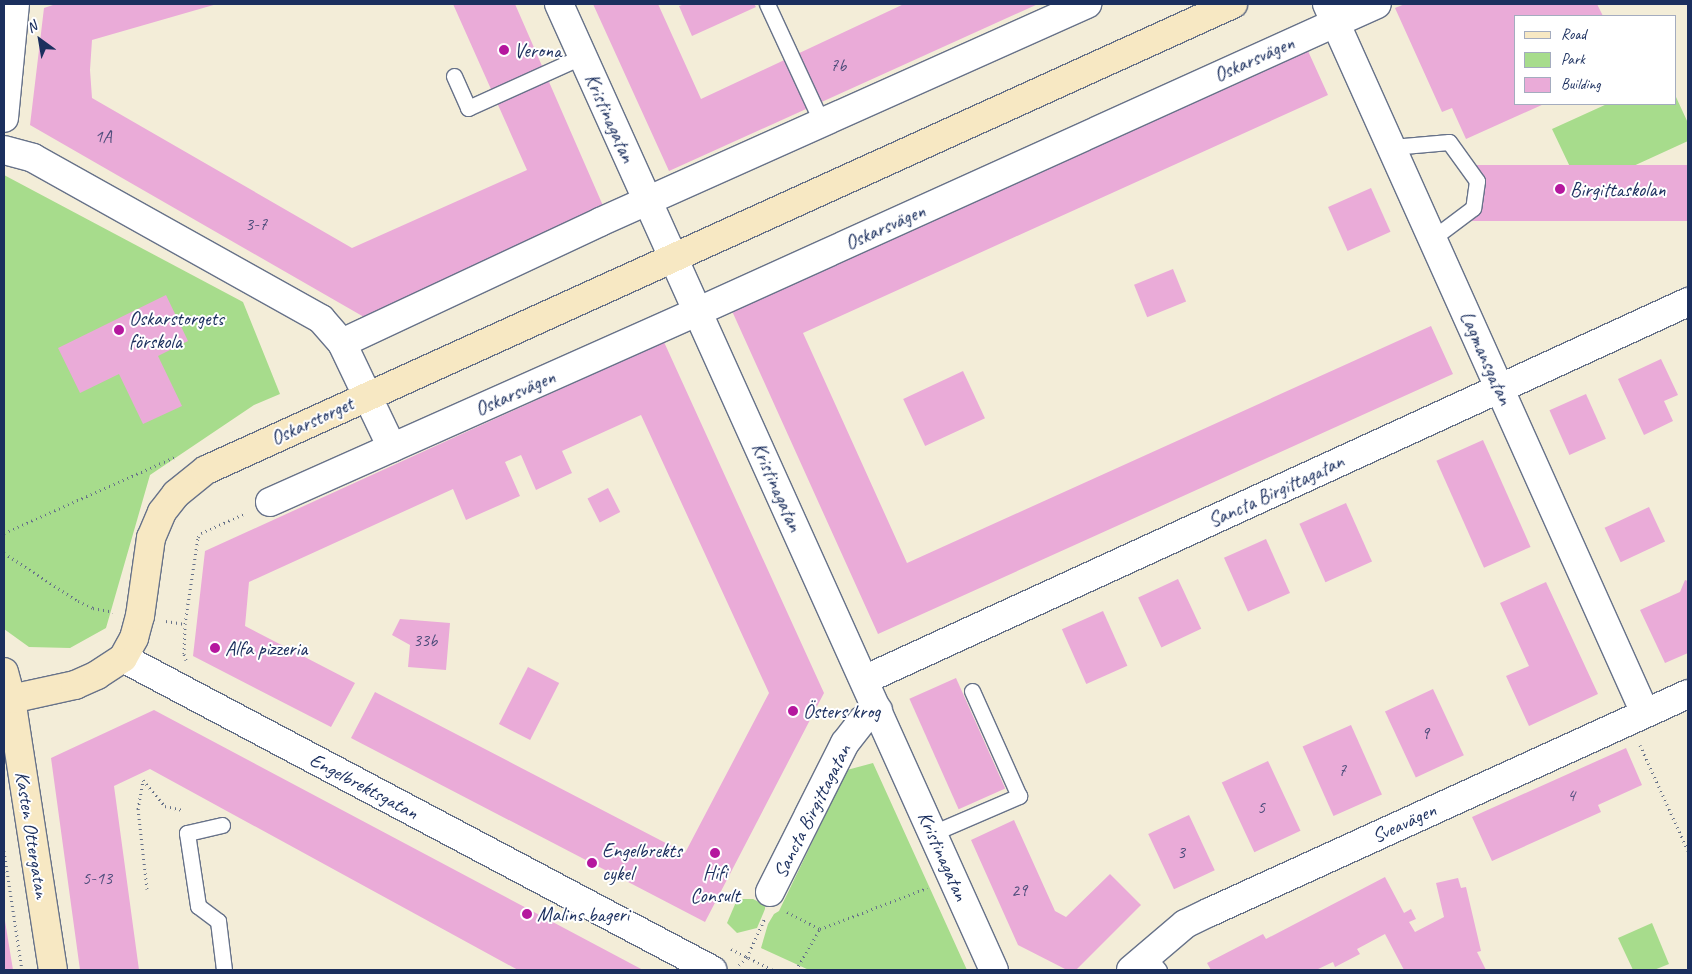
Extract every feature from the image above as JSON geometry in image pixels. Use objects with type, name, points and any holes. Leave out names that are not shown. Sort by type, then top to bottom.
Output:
[{"type":"street","points":[[4,118],[15,4]]},
{"type":"street","name":"Kristinagatan","points":[[559,4],[994,970]]},
{"type":"street","points":[[342,342],[1087,4]]},
{"type":"street","points":[[392,448],[367,395],[1233,4]]},
{"type":"street","name":"Oskarsvägen","points":[[270,502],[698,311],[1331,13],[1377,4]]},
{"type":"street","name":"Lagmansgatan","points":[[1331,13],[1500,388],[1637,716]]},
{"type":"street","name":"Oskarstorget","points":[[4,150],[32,158],[321,319],[342,342],[367,395],[206,470],[176,494],[162,512],[151,538],[140,616],[134,638],[124,658]]},
{"type":"street","name":"Sancta Birgittagatan","points":[[864,680],[1688,302]]},
{"type":"street","points":[[4,672],[7,696],[75,685],[97,675],[124,658]]},
{"type":"street","name":"Engelbrektsgatan","points":[[124,658],[712,970]]},
{"type":"street","name":"Sveavägen","points":[[1146,966],[1185,924],[1688,694]]},
{"type":"street","name":"Kasten Ottergatan","points":[[7,696],[53,970]]},
{"type":"street","name":"Sancta Birgittagatan","points":[[770,898],[845,743],[864,720],[878,710]]},
{"type":"lane","points":[[767,4],[822,123]]},
{"type":"lane","points":[[454,76],[468,108],[582,56]]},
{"type":"lane","points":[[1392,147],[1450,142],[1476,181],[1472,208],[1433,238]]},
{"type":"lane","points":[[933,834],[1019,796],[972,691]]},
{"type":"lane","points":[[222,824],[186,832],[198,906],[218,921],[224,970]]},
{"type":"path","points":[[186,624],[195,547],[198,537],[201,533],[270,502]]},
{"type":"path","points":[[4,553],[78,601],[94,608],[108,611]]},
{"type":"path","points":[[1637,716],[1688,851]]},
{"type":"path","points":[[147,889],[138,809],[143,780],[165,806],[184,810],[206,808],[222,824]]},
{"type":"path","points":[[4,851],[22,970]]},
{"type":"path","points":[[796,970],[820,929],[953,877]]},
{"type":"path","points":[[733,970],[747,957],[770,898],[820,929]]},
{"type":"green space","points":[[1677,99],[1688,123],[1688,141],[1581,190],[1552,129],[1605,105],[1677,105]]},
{"type":"green space","points":[[4,175],[243,302],[280,394],[254,405],[150,475],[106,628],[70,648],[29,647],[4,629]]},
{"type":"green space","points":[[873,763],[967,970],[809,970],[761,948],[768,924],[774,914],[779,911],[847,770]]},
{"type":"green space","points":[[741,899],[753,899],[765,905],[765,909],[757,928],[737,933],[727,923],[736,902]]},
{"type":"green space","points":[[1652,923],[1669,964],[1654,970],[1633,970],[1618,938]]},
{"type":"building","points":[[56,4],[217,4],[92,40],[90,70],[92,98],[352,248],[527,170],[453,4],[515,4],[604,208],[364,317],[30,125],[44,8]]},
{"type":"building","points":[[593,4],[658,4],[701,99],[904,4],[1038,4],[669,171]]},
{"type":"building","points":[[685,4],[754,4],[756,7],[692,36],[679,6]]},
{"type":"building","points":[[1405,4],[1597,4],[1602,15],[1514,15],[1514,105],[1542,105],[1466,139],[1452,108],[1442,112],[1395,8]]},
{"type":"building","points":[[1308,51],[1328,95],[803,333],[907,563],[1431,326],[1453,374],[878,634],[732,311]]},
{"type":"building","points":[[1469,165],[1688,165],[1688,221],[1469,221]]},
{"type":"building","points":[[1371,188],[1391,232],[1348,251],[1328,207]]},
{"type":"building","points":[[1173,269],[1186,301],[1147,317],[1134,285]]},
{"type":"building","points":[[166,295],[188,341],[158,356],[182,406],[143,424],[119,374],[80,393],[58,348]]},
{"type":"building","points":[[664,342],[824,693],[705,922],[351,738],[375,692],[685,853],[769,693],[641,415],[562,451],[572,473],[536,490],[521,455],[505,462],[520,496],[466,520],[453,489],[249,582],[245,626],[355,683],[331,727],[193,656],[205,551]]},
{"type":"building","points":[[1661,359],[1678,395],[1664,401],[1673,421],[1644,435],[1618,379]]},
{"type":"building","points":[[963,371],[985,418],[925,446],[903,399]]},
{"type":"building","points":[[1586,394],[1606,439],[1569,455],[1549,410]]},
{"type":"building","points":[[1483,440],[1531,547],[1484,568],[1436,461]]},
{"type":"building","points":[[608,488],[620,512],[600,522],[588,498]]},
{"type":"building","points":[[1346,503],[1372,561],[1325,582],[1299,524]]},
{"type":"building","points":[[1649,507],[1665,541],[1621,562],[1605,528]]},
{"type":"building","points":[[1266,539],[1290,593],[1248,612],[1224,558]]},
{"type":"building","points":[[1178,579],[1201,629],[1161,647],[1138,598]]},
{"type":"building","points":[[1685,580],[1688,581],[1688,653],[1665,663],[1640,610],[1680,592]]},
{"type":"building","points":[[1546,582],[1598,694],[1529,726],[1506,676],[1529,666],[1500,603]]},
{"type":"building","points":[[1103,611],[1127,666],[1086,684],[1062,629]]},
{"type":"building","points":[[400,619],[450,623],[446,670],[408,667],[410,645],[392,635]]},
{"type":"building","points":[[528,667],[559,683],[530,740],[499,724]]},
{"type":"building","points":[[956,678],[1005,789],[959,809],[909,699]]},
{"type":"building","points":[[1433,689],[1464,755],[1416,778],[1385,711]]},
{"type":"building","points":[[154,710],[643,970],[518,970],[150,769],[114,786],[139,970],[80,970],[51,758]]},
{"type":"building","points":[[1351,725],[1382,794],[1333,816],[1303,747]]},
{"type":"building","points":[[1626,748],[1642,785],[1598,805],[1601,812],[1492,861],[1472,817]]},
{"type":"building","points":[[1268,761],[1301,831],[1254,852],[1222,783]]},
{"type":"building","points":[[1189,815],[1215,870],[1174,889],[1148,834]]},
{"type":"building","points":[[1014,820],[1055,911],[1066,917],[1110,874],[1141,905],[1076,970],[1067,970],[1018,945],[971,840]]},
{"type":"building","points":[[1385,877],[1404,913],[1411,909],[1416,919],[1409,922],[1415,932],[1444,917],[1436,883],[1458,878],[1461,888],[1466,887],[1481,951],[1477,952],[1486,970],[1404,970],[1385,934],[1357,949],[1360,954],[1335,967],[1333,962],[1316,970],[1211,970],[1207,963],[1263,934],[1266,939]]},
{"type":"building","points":[[5,921],[13,970],[4,970]]},
{"type":"place","name":"Verona","points":[[504,50]]},
{"type":"place","name":"Birgittaskolan","points":[[1560,189]]},
{"type":"place","name":"Oskarstorgets förskola","points":[[119,330]]},
{"type":"place","name":"Alfa pizzeria","points":[[215,648]]},
{"type":"place","name":"Östers krog","points":[[793,711]]},
{"type":"place","name":"Hifi Consult","points":[[715,853]]},
{"type":"place","name":"Engelbrekts cykel","points":[[592,863]]},
{"type":"place","name":"Malins bageri","points":[[527,914]]}]
